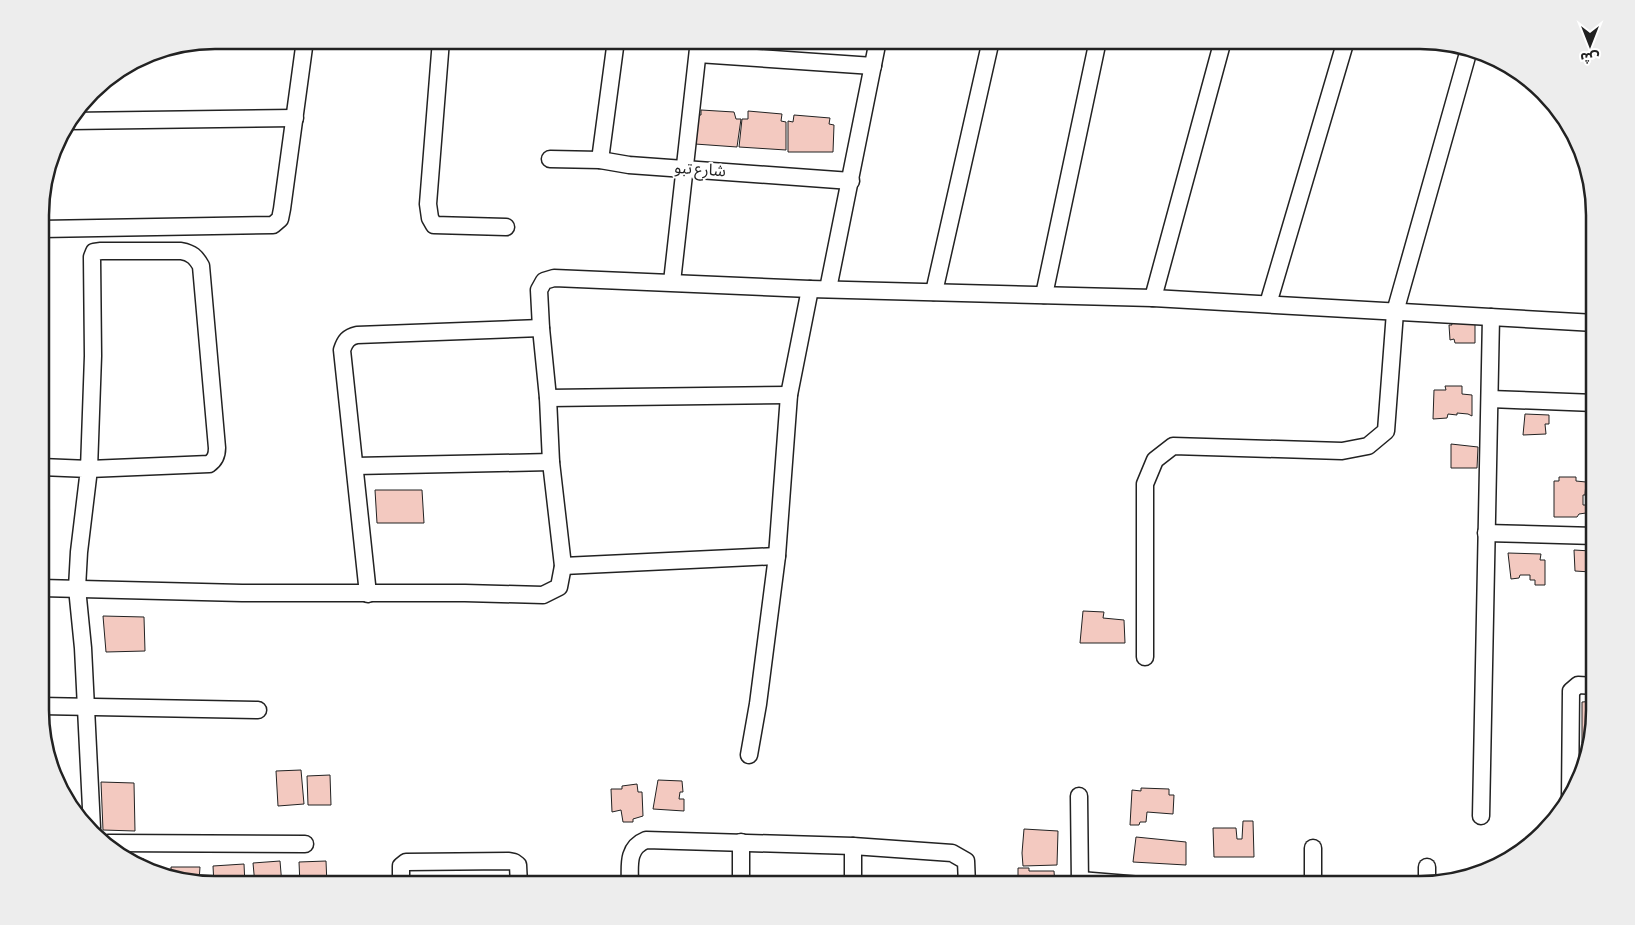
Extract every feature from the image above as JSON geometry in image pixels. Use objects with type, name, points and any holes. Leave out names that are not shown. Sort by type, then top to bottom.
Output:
[{"type":"street","points":[[49,229],[272,224],[280,218],[282,209],[304,49]]},
{"type":"street","points":[[440,49],[428,204],[430,218],[434,225],[506,228]]},
{"type":"street","points":[[600,160],[615,49]]},
{"type":"street","points":[[672,282],[698,49]]},
{"type":"street","points":[[716,49],[873,66]]},
{"type":"street","points":[[828,289],[876,49]]},
{"type":"street","points":[[934,292],[989,49]]},
{"type":"street","points":[[1044,295],[1096,49]]},
{"type":"street","points":[[1153,298],[1221,49]]},
{"type":"street","points":[[1268,304],[1343,49]]},
{"type":"street","points":[[1145,657],[1145,484],[1155,460],[1173,446],[1342,451],[1368,446],[1386,431],[1395,312],[1467,55]]},
{"type":"street","points":[[78,121],[295,118]]},
{"type":"street","name":"شارع تبو","points":[[550,159],[600,160],[629,165],[851,180]]},
{"type":"street","points":[[49,467],[89,469],[209,464],[214,460],[217,455],[202,266],[197,257],[189,252],[181,251],[101,251],[94,252],[92,256],[93,356],[89,469],[79,552],[77,588],[82,631],[92,822]]},
{"type":"street","points":[[49,588],[242,593],[368,594],[465,592],[543,595],[559,587],[563,566],[552,462],[539,290],[544,281],[554,278],[810,289],[1153,298],[1586,322]]},
{"type":"street","points":[[750,756],[777,556],[789,395],[810,289]]},
{"type":"street","points":[[1481,816],[1491,317]]},
{"type":"street","points":[[368,594],[342,350],[344,343],[350,336],[358,335],[541,328]]},
{"type":"street","points":[[548,398],[789,395]]},
{"type":"street","points":[[1490,399],[1586,403]]},
{"type":"street","points":[[355,466],[552,462]]},
{"type":"street","points":[[1486,533],[1586,536]]},
{"type":"street","points":[[563,566],[777,556]]},
{"type":"street","points":[[1570,781],[1571,691],[1578,685],[1586,685]]},
{"type":"street","points":[[49,706],[258,710]]},
{"type":"street","points":[[1079,796],[1080,876]]},
{"type":"street","points":[[630,876],[630,858],[633,850],[638,843],[646,840],[853,846],[952,853],[966,860],[967,876]]},
{"type":"street","points":[[741,842],[741,876]]},
{"type":"street","points":[[116,843],[305,844]]},
{"type":"street","points":[[853,846],[853,876]]},
{"type":"street","points":[[1313,848],[1313,876]]},
{"type":"street","points":[[401,876],[401,866],[406,862],[509,861],[518,865],[519,876]]},
{"type":"street","points":[[1427,867],[1427,876]]},
{"type":"building","points":[[701,110],[734,112],[736,119],[741,119],[737,147],[695,144],[695,115],[701,115]]},
{"type":"building","points":[[748,111],[782,114],[781,121],[786,122],[786,150],[739,147],[742,119],[748,119]]},
{"type":"building","points":[[794,115],[830,118],[829,124],[834,125],[833,152],[788,152],[788,121],[793,122]]},
{"type":"building","points":[[1451,322],[1475,323],[1475,343],[1455,343],[1454,339],[1450,340],[1449,325],[1452,325]]},
{"type":"building","points":[[1445,386],[1462,386],[1462,394],[1472,395],[1472,416],[1457,413],[1457,415],[1448,414],[1447,418],[1433,419],[1434,390],[1446,390]]},
{"type":"building","points":[[1525,414],[1549,415],[1549,424],[1545,424],[1546,434],[1523,435]]},
{"type":"building","points":[[1451,444],[1478,447],[1477,468],[1451,468]]},
{"type":"building","points":[[1559,477],[1576,477],[1576,481],[1586,482],[1583,505],[1586,505],[1586,513],[1579,514],[1577,517],[1554,517],[1554,481],[1559,481]]},
{"type":"building","points":[[375,490],[422,490],[424,523],[377,523]]},
{"type":"building","points":[[1574,550],[1586,551],[1586,572],[1575,571]]},
{"type":"building","points":[[1508,553],[1541,554],[1540,560],[1545,560],[1545,585],[1535,585],[1535,580],[1530,580],[1530,575],[1520,575],[1519,578],[1511,579]]},
{"type":"building","points":[[1083,611],[1104,612],[1103,618],[1124,620],[1125,643],[1080,643]]},
{"type":"building","points":[[103,616],[144,617],[145,651],[106,652]]},
{"type":"building","points":[[1582,702],[1586,702],[1583,743],[1582,743]]},
{"type":"building","points":[[301,770],[304,804],[278,806],[276,771]]},
{"type":"building","points":[[330,775],[331,805],[308,805],[307,776]]},
{"type":"building","points":[[658,780],[682,781],[683,792],[680,792],[679,799],[684,799],[684,811],[653,809]]},
{"type":"building","points":[[101,782],[134,783],[135,831],[103,830]]},
{"type":"building","points":[[637,784],[638,792],[642,792],[643,816],[633,819],[633,822],[623,822],[621,810],[612,812],[611,789],[622,789],[622,786]]},
{"type":"building","points":[[1141,788],[1169,789],[1169,795],[1174,795],[1173,814],[1147,812],[1146,822],[1140,822],[1139,825],[1130,825],[1132,790],[1141,791]]},
{"type":"building","points":[[1243,821],[1253,821],[1254,857],[1214,857],[1213,828],[1236,828],[1237,839],[1242,839]]},
{"type":"building","points":[[1024,829],[1058,831],[1057,865],[1023,866]]},
{"type":"building","points":[[1136,837],[1186,842],[1186,865],[1133,862]]},
{"type":"building","points":[[280,861],[281,876],[254,876],[253,863]]},
{"type":"building","points":[[326,861],[327,876],[300,876],[299,862]]},
{"type":"building","points":[[244,864],[245,876],[214,876],[213,866]]},
{"type":"building","points":[[171,867],[200,867],[199,875],[171,871]]},
{"type":"building","points":[[1018,868],[1029,868],[1029,871],[1054,871],[1054,876],[1018,876]]}]
